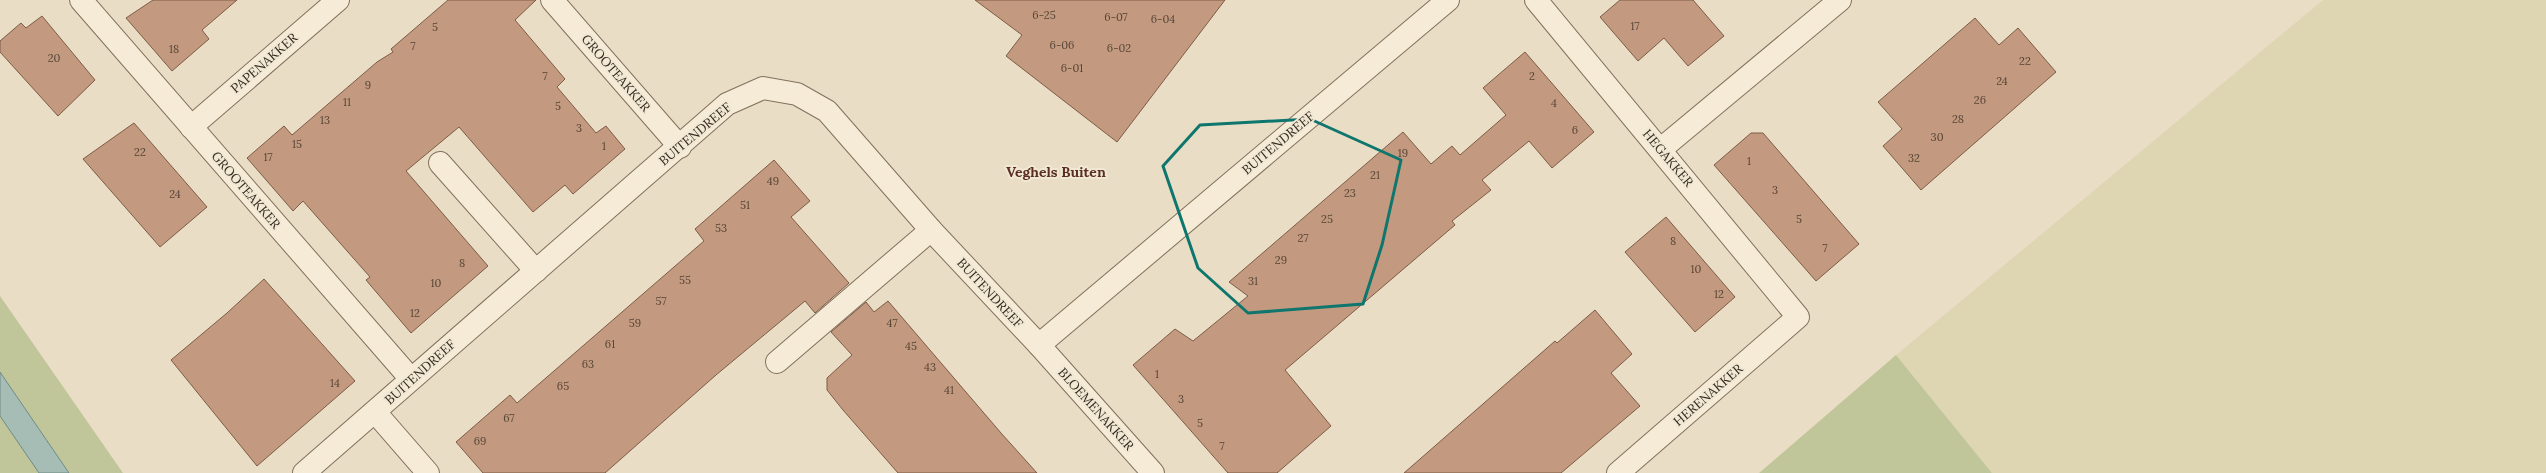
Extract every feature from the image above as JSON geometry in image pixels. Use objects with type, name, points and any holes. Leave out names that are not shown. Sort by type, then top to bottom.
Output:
[{"type":"street","name":"GROOTEAKKER","points":[[81,0],[411,380]]},
{"type":"street","name":"PAPENAKKER","points":[[191,127],[338,0]]},
{"type":"street","name":"GROOTEAKKER","points":[[552,0],[680,147]]},
{"type":"street","name":"BUITENDREEF","points":[[304,473],[680,147],[727,104],[763,88],[797,94],[828,111],[931,230],[1038,345],[1448,0]]},
{"type":"street","name":"HEGAKKER","points":[[1536,0],[1661,149],[1798,317]]},
{"type":"street","points":[[1661,149],[1840,0]]},
{"type":"street","points":[[440,163],[536,271]]},
{"type":"street","points":[[777,362],[931,230]]},
{"type":"street","name":"HERENAKKER","points":[[1618,473],[1798,317]]},
{"type":"street","name":"BLOEMENAKKER","points":[[1038,345],[1153,473]]},
{"type":"street","points":[[375,412],[428,473]]},
{"type":"highlighted area","points":[[1310,119],[1401,160],[1382,245],[1363,304],[1248,313],[1198,268],[1163,166],[1200,125]]},
{"type":"shaded area","points":[[2323,0],[2546,0],[2546,473],[1992,473],[1896,355]]},
{"type":"green space","points":[[0,296],[123,473],[69,473],[0,372]]},
{"type":"green space","points":[[1896,355],[1992,473],[1759,473]]},
{"type":"green space","points":[[0,416],[39,473],[0,473]]},
{"type":"water","points":[[0,372],[69,473],[39,473],[0,416]]},
{"type":"building","points":[[153,0],[237,0],[202,30],[209,39],[172,71],[126,18]]},
{"type":"building","points":[[448,0],[536,0],[515,20],[565,79],[557,87],[596,133],[606,126],[625,149],[573,194],[565,185],[533,212],[459,127],[406,171],[488,266],[411,333],[366,280],[370,277],[303,201],[293,211],[247,158],[284,126],[292,135],[377,62],[393,52],[391,49]]},
{"type":"building","points":[[975,0],[1225,0],[1117,142],[1006,56],[1022,35]]},
{"type":"building","points":[[1620,0],[1693,0],[1724,36],[1688,66],[1664,38],[1638,61],[1600,17]]},
{"type":"building","points":[[42,16],[95,80],[58,116],[0,52],[0,41],[21,23],[26,28]]},
{"type":"building","points":[[1975,18],[1999,45],[2018,28],[2056,72],[1921,190],[1883,146],[1902,129],[1878,102]]},
{"type":"building","points":[[1525,52],[1594,132],[1552,168],[1529,141],[1482,180],[1491,190],[1452,221],[1455,225],[1285,370],[1331,426],[1277,473],[1228,473],[1133,365],[1175,329],[1193,341],[1248,296],[1229,282],[1403,132],[1431,164],[1452,146],[1460,155],[1506,115],[1483,88]]},
{"type":"building","points":[[134,123],[207,207],[160,247],[83,159]]},
{"type":"building","points":[[1751,133],[1763,133],[1859,244],[1816,281],[1714,165]]},
{"type":"building","points":[[774,160],[810,201],[791,217],[849,283],[815,313],[805,301],[716,375],[605,473],[483,473],[456,442],[510,395],[517,403],[704,241],[695,229]]},
{"type":"building","points":[[1666,217],[1735,297],[1695,332],[1625,252]]},
{"type":"building","points":[[264,279],[355,381],[257,466],[171,360],[227,313]]},
{"type":"building","points":[[888,301],[1037,473],[898,473],[843,410],[827,390],[827,378],[852,355],[831,332],[866,302],[874,312]]},
{"type":"building","points":[[1595,310],[1632,354],[1611,373],[1640,406],[1561,473],[1404,473],[1555,341],[1557,343]]},
{"type":"district","name":"Veghels Buiten","points":[[1056,172]]}]
